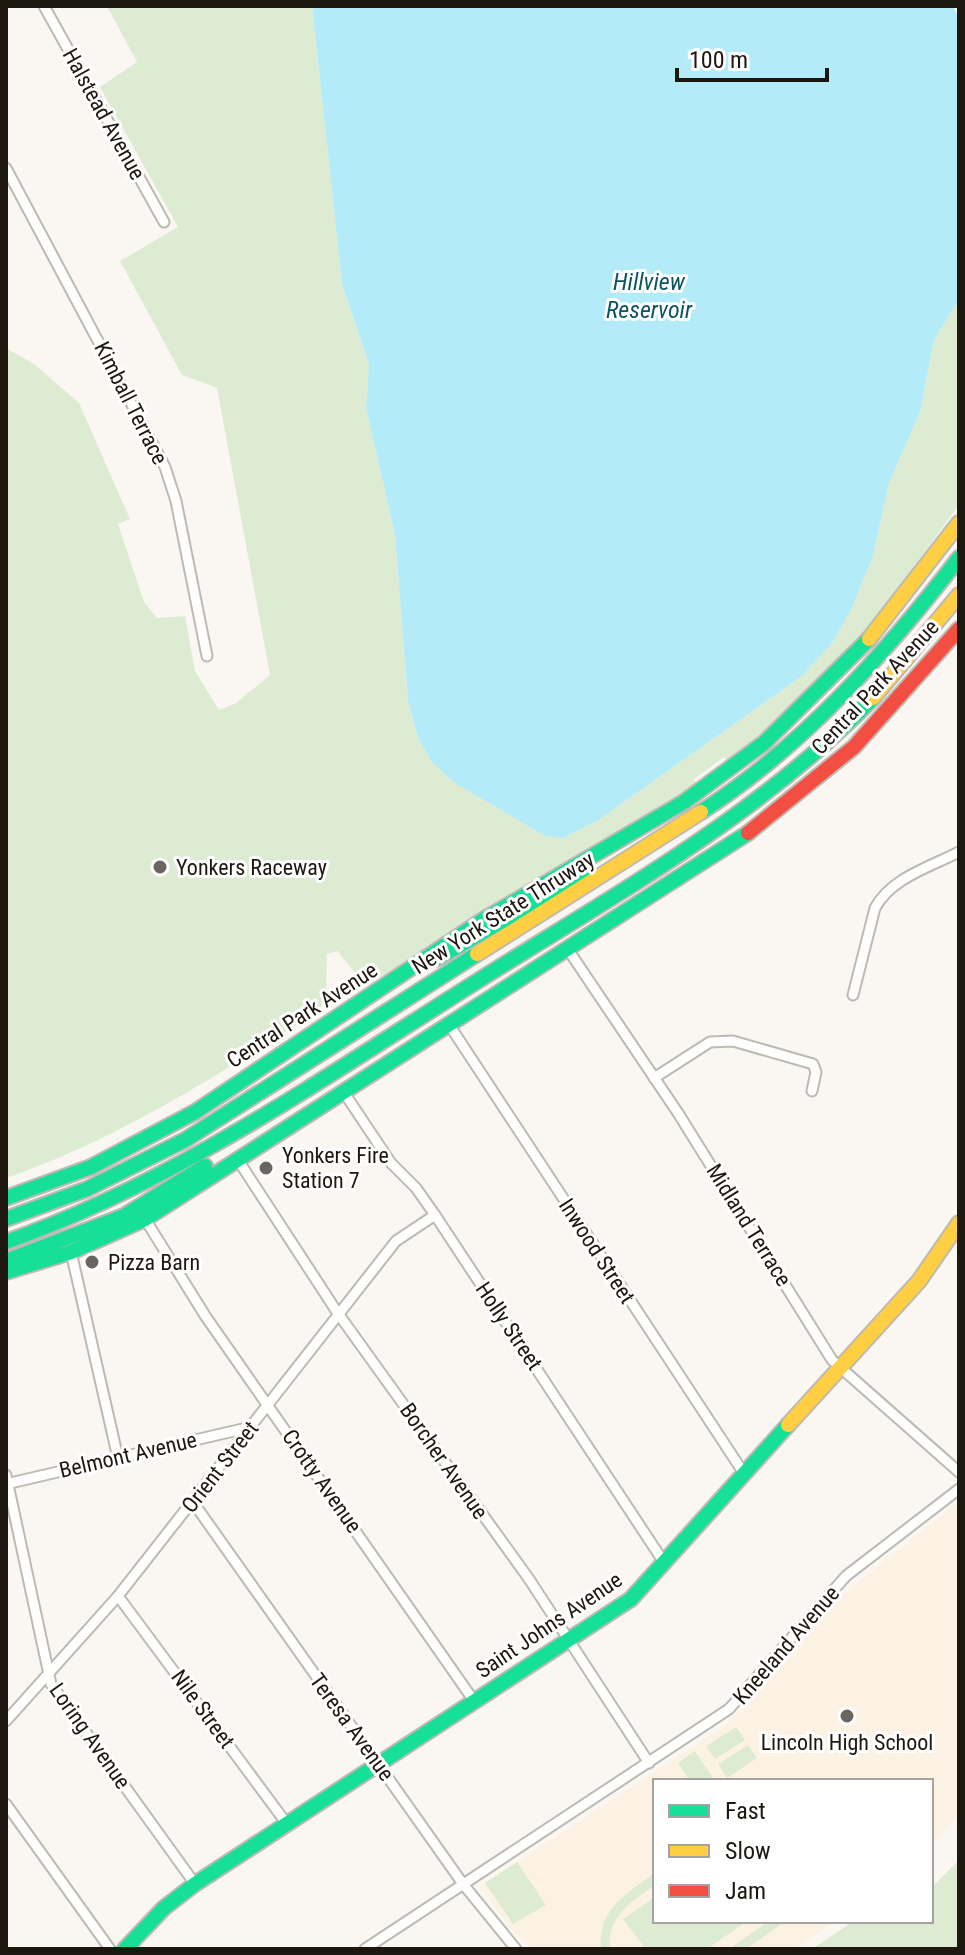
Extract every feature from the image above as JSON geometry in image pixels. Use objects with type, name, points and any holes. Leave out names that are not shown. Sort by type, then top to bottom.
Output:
[{"type":"main road","name":"Central Park Avenue","points":[[6,1198],[100,1164],[172,1125],[507,905],[685,802],[744,760],[845,668],[896,609],[959,523]]},
{"type":"main road","name":"New York State Thruway","points":[[6,1219],[87,1189],[185,1140],[727,795],[812,727],[888,649],[959,558]]},
{"type":"main road","name":"New York State Thruway","points":[[6,1242],[119,1199],[232,1138],[766,794],[822,747],[874,696],[959,595]]},
{"type":"main road","name":"Central Park Avenue","points":[[6,1272],[71,1252],[145,1219],[569,951],[756,828],[854,747],[959,629]]},
{"type":"main road","points":[[423,962],[438,958],[586,873],[616,867]]},
{"type":"main road","points":[[6,1261],[103,1226],[143,1206],[208,1164],[232,1138]]},
{"type":"main road","name":"Saint Johns Avenue","points":[[125,1949],[164,1908],[195,1884],[625,1603],[665,1564],[930,1269],[959,1223]]},
{"type":"street","name":"Halstead Avenue","points":[[44,6],[164,222]]},
{"type":"street","name":"Kimball Terrace","points":[[6,168],[165,467],[176,501],[207,656]]},
{"type":"street","points":[[853,995],[875,908],[882,895],[892,886],[959,852]]},
{"type":"street","name":"Midland Terrace","points":[[569,951],[654,1078],[832,1360],[959,1472]]},
{"type":"street","name":"Inwood Street","points":[[450,1026],[745,1475]]},
{"type":"street","points":[[654,1078],[710,1042],[733,1041],[813,1064],[816,1072],[812,1091]]},
{"type":"street","name":"Holly Street","points":[[345,1094],[391,1163],[416,1188],[435,1215],[665,1564]]},
{"type":"street","name":"Borcher Avenue","points":[[238,1160],[337,1312],[529,1579],[649,1763]]},
{"type":"street","name":"Orient Street","points":[[6,1721],[118,1596],[337,1312],[396,1241],[435,1215]]},
{"type":"street","name":"Crotty Avenue","points":[[145,1219],[206,1317],[474,1701]]},
{"type":"street","points":[[71,1252],[118,1458]]},
{"type":"street","name":"Belmont Avenue","points":[[7,1481],[251,1427]]},
{"type":"street","name":"Loring Avenue","points":[[7,1481],[47,1673],[195,1884]]},
{"type":"street","name":"Kneeland Avenue","points":[[365,1949],[729,1709],[772,1665],[846,1576],[959,1489]]},
{"type":"street","name":"Teresa Avenue","points":[[193,1502],[463,1884],[516,1949]]},
{"type":"street","name":"Nile Street","points":[[118,1596],[287,1824]]},
{"type":"street","points":[[6,1804],[110,1949]]},
{"type":"shaded area","name":"Lincoln High School","points":[[959,1501],[959,1814],[933,1843],[933,1779],[653,1779],[653,1923],[833,1923],[796,1949],[532,1949],[510,1928],[480,1886],[720,1729],[750,1703],[829,1606]]},
{"type":"green space","points":[[107,6],[312,6],[342,284],[369,364],[366,408],[395,535],[408,701],[418,738],[431,761],[563,838],[597,821],[802,676],[832,643],[851,610],[873,556],[889,483],[920,412],[934,340],[959,300],[959,505],[838,670],[731,764],[724,757],[694,779],[696,788],[366,986],[337,951],[327,954],[326,997],[319,1011],[205,1082],[128,1125],[6,1178],[6,348],[34,364],[79,403],[130,519],[118,524],[144,602],[157,618],[185,616],[195,671],[219,710],[236,703],[270,675],[217,388],[182,375],[120,261],[178,227],[100,87],[137,62]]},
{"type":"green space","points":[[736,1727],[745,1740],[715,1759],[706,1746]]},
{"type":"green space","points":[[748,1745],[757,1758],[727,1778],[718,1764]]},
{"type":"green space","points":[[695,1751],[714,1779],[689,1779],[678,1763]]},
{"type":"green space","points":[[959,1860],[959,1949],[812,1949],[851,1923],[933,1923],[933,1886]]},
{"type":"green space","points":[[517,1862],[546,1905],[513,1924],[485,1883]]},
{"type":"green space","points":[[653,1875],[653,1886],[629,1904],[612,1927],[610,1949],[601,1949],[604,1923],[625,1896]]},
{"type":"green space","points":[[653,1898],[653,1923],[744,1923],[707,1949],[646,1949],[623,1919]]},
{"type":"green space","points":[[766,1923],[783,1923],[746,1949],[729,1949]]},
{"type":"water","name":"Hillview Reservoir","points":[[312,6],[953,6],[959,19],[959,300],[934,340],[920,412],[889,483],[873,556],[851,610],[832,643],[802,676],[597,821],[563,838],[545,836],[452,781],[431,761],[418,738],[408,701],[395,535],[366,408],[369,364],[342,284]]},
{"type":"traffic: fast","points":[[701,812],[774,758],[808,728],[872,663],[959,558]]},
{"type":"traffic: fast","points":[[6,1198],[91,1167],[195,1112],[483,920],[684,802],[764,743],[869,639]]},
{"type":"traffic: fast","points":[[6,1242],[130,1189],[248,1125],[632,885],[782,780],[829,741],[873,698]]},
{"type":"traffic: fast","points":[[6,1272],[71,1252],[145,1219],[748,833]]},
{"type":"traffic: fast","points":[[423,962],[438,958],[586,873]]},
{"type":"traffic: fast","points":[[6,1219],[87,1189],[185,1140],[477,954]]},
{"type":"traffic: fast","points":[[6,1261],[124,1216],[205,1166]]},
{"type":"traffic: fast","points":[[125,1949],[164,1908],[195,1884],[631,1599],[788,1425]]},
{"type":"traffic: slow","points":[[869,639],[959,523]]},
{"type":"traffic: slow","points":[[873,698],[959,595]]},
{"type":"traffic: slow","points":[[477,954],[701,812]]},
{"type":"traffic: slow","points":[[788,1425],[919,1281],[959,1223]]},
{"type":"traffic: jam","points":[[748,833],[854,747],[959,629]]},
{"type":"place","name":"Yonkers Raceway","points":[[160,867]]},
{"type":"place","name":"Yonkers Fire Station 7","points":[[266,1168]]},
{"type":"place","name":"Pizza Barn","points":[[92,1262]]},
{"type":"place","name":"Lincoln High School","points":[[847,1716]]}]
